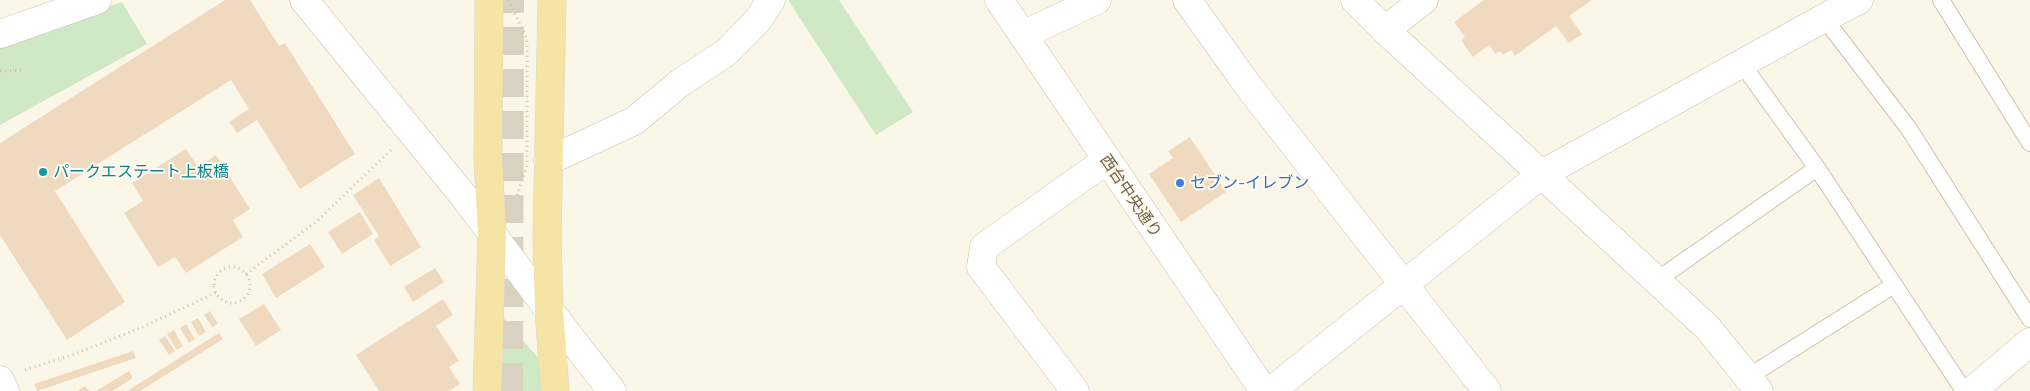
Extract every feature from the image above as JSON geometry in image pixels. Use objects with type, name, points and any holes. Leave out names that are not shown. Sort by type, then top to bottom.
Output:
[{"type":"main road","points":[[489,0],[488,160],[492,233],[489,386]]},
{"type":"main road","points":[[552,0],[548,161],[549,310],[554,390]]},
{"type":"street","points":[[0,34],[97,0]]},
{"type":"street","points":[[304,0],[492,233],[612,391]]},
{"type":"street","points":[[548,161],[634,121],[680,83],[727,52],[758,20],[771,0]]},
{"type":"street","name":"西台中央通り","points":[[1000,0],[1106,160],[1264,391]]},
{"type":"street","points":[[1023,35],[1097,0]]},
{"type":"street","points":[[1186,0],[1249,87],[1402,285],[1487,391]]},
{"type":"street","points":[[1355,0],[1385,30],[1707,327],[1753,384]]},
{"type":"street","points":[[1385,30],[1424,0]]},
{"type":"street","points":[[1271,391],[1542,174],[1859,0]]},
{"type":"street","points":[[1075,391],[981,267],[984,247],[1106,160]]},
{"type":"street","points":[[1972,391],[2029,339]]},
{"type":"street","points":[[0,380],[5,391]]},
{"type":"lane","points":[[1941,0],[2030,144]]},
{"type":"lane","points":[[1824,18],[1910,129],[2029,339]]},
{"type":"lane","points":[[1742,64],[1817,168],[1964,391]]},
{"type":"lane","points":[[1657,280],[1817,168]]},
{"type":"lane","points":[[1753,384],[1894,284]]},
{"type":"path","points":[[508,0],[526,37],[527,45],[527,165],[517,196]]},
{"type":"path","points":[[0,71],[22,70]]},
{"type":"path","points":[[246,274],[316,222],[412,133]]},
{"type":"path","points":[[238,268],[246,274],[250,286],[248,294],[242,300],[225,301],[216,292],[216,279],[224,269],[238,268]]},
{"type":"path","points":[[0,380],[143,328],[216,292]]},
{"type":"green space","points":[[788,0],[839,0],[913,112],[876,135]]},
{"type":"green space","points":[[122,2],[147,44],[0,125],[0,42]]},
{"type":"green space","points":[[501,315],[541,361],[541,391],[507,391],[504,388]]},
{"type":"building","name":"パークエステート上板橋","points":[[225,0],[250,0],[279,46],[285,43],[355,154],[300,189],[257,120],[237,133],[229,122],[249,109],[231,80],[55,191],[125,302],[67,340],[0,235],[0,143]]},
{"type":"building","points":[[1484,0],[1592,0],[1569,16],[1582,34],[1569,43],[1556,26],[1515,56],[1511,50],[1503,55],[1500,51],[1495,54],[1489,45],[1473,57],[1461,40],[1465,37],[1454,22]]},
{"type":"building","points":[[1190,137],[1226,192],[1181,222],[1149,174],[1173,158],[1168,151]]},
{"type":"building","points":[[186,149],[198,167],[216,155],[250,209],[233,220],[243,237],[186,273],[175,257],[158,267],[124,213],[143,201],[132,183]]},
{"type":"building","points":[[379,178],[421,247],[390,266],[374,240],[379,236],[353,195]]},
{"type":"building","points":[[360,212],[373,234],[342,254],[328,232]]},
{"type":"building","points":[[310,244],[325,267],[276,298],[262,274]]},
{"type":"building","points":[[435,268],[444,282],[413,302],[404,287]]},
{"type":"building","points":[[443,299],[453,315],[436,326],[459,361],[449,367],[460,384],[449,391],[379,391],[356,355]]},
{"type":"building","points":[[264,304],[281,330],[256,346],[239,319]]},
{"type":"building","points":[[210,311],[218,324],[212,327],[204,315]]},
{"type":"building","points":[[198,318],[206,332],[199,336],[191,322]]},
{"type":"building","points":[[186,324],[195,339],[189,343],[180,328]]},
{"type":"building","points":[[174,330],[183,346],[177,350],[167,334]]},
{"type":"building","points":[[219,333],[223,339],[140,391],[127,391]]},
{"type":"building","points":[[165,336],[175,351],[169,355],[159,340]]},
{"type":"building","points":[[133,351],[136,358],[37,391],[34,384]]},
{"type":"building","points":[[129,371],[133,378],[112,391],[96,391]]},
{"type":"building","points":[[85,386],[89,391],[77,391]]},
{"type":"tunnel","points":[[509,391],[510,0]]},
{"type":"place","name":"パークエステート上板橋","points":[[43,172]]},
{"type":"place","name":"セブン-イレブン","points":[[1180,183]]}]
